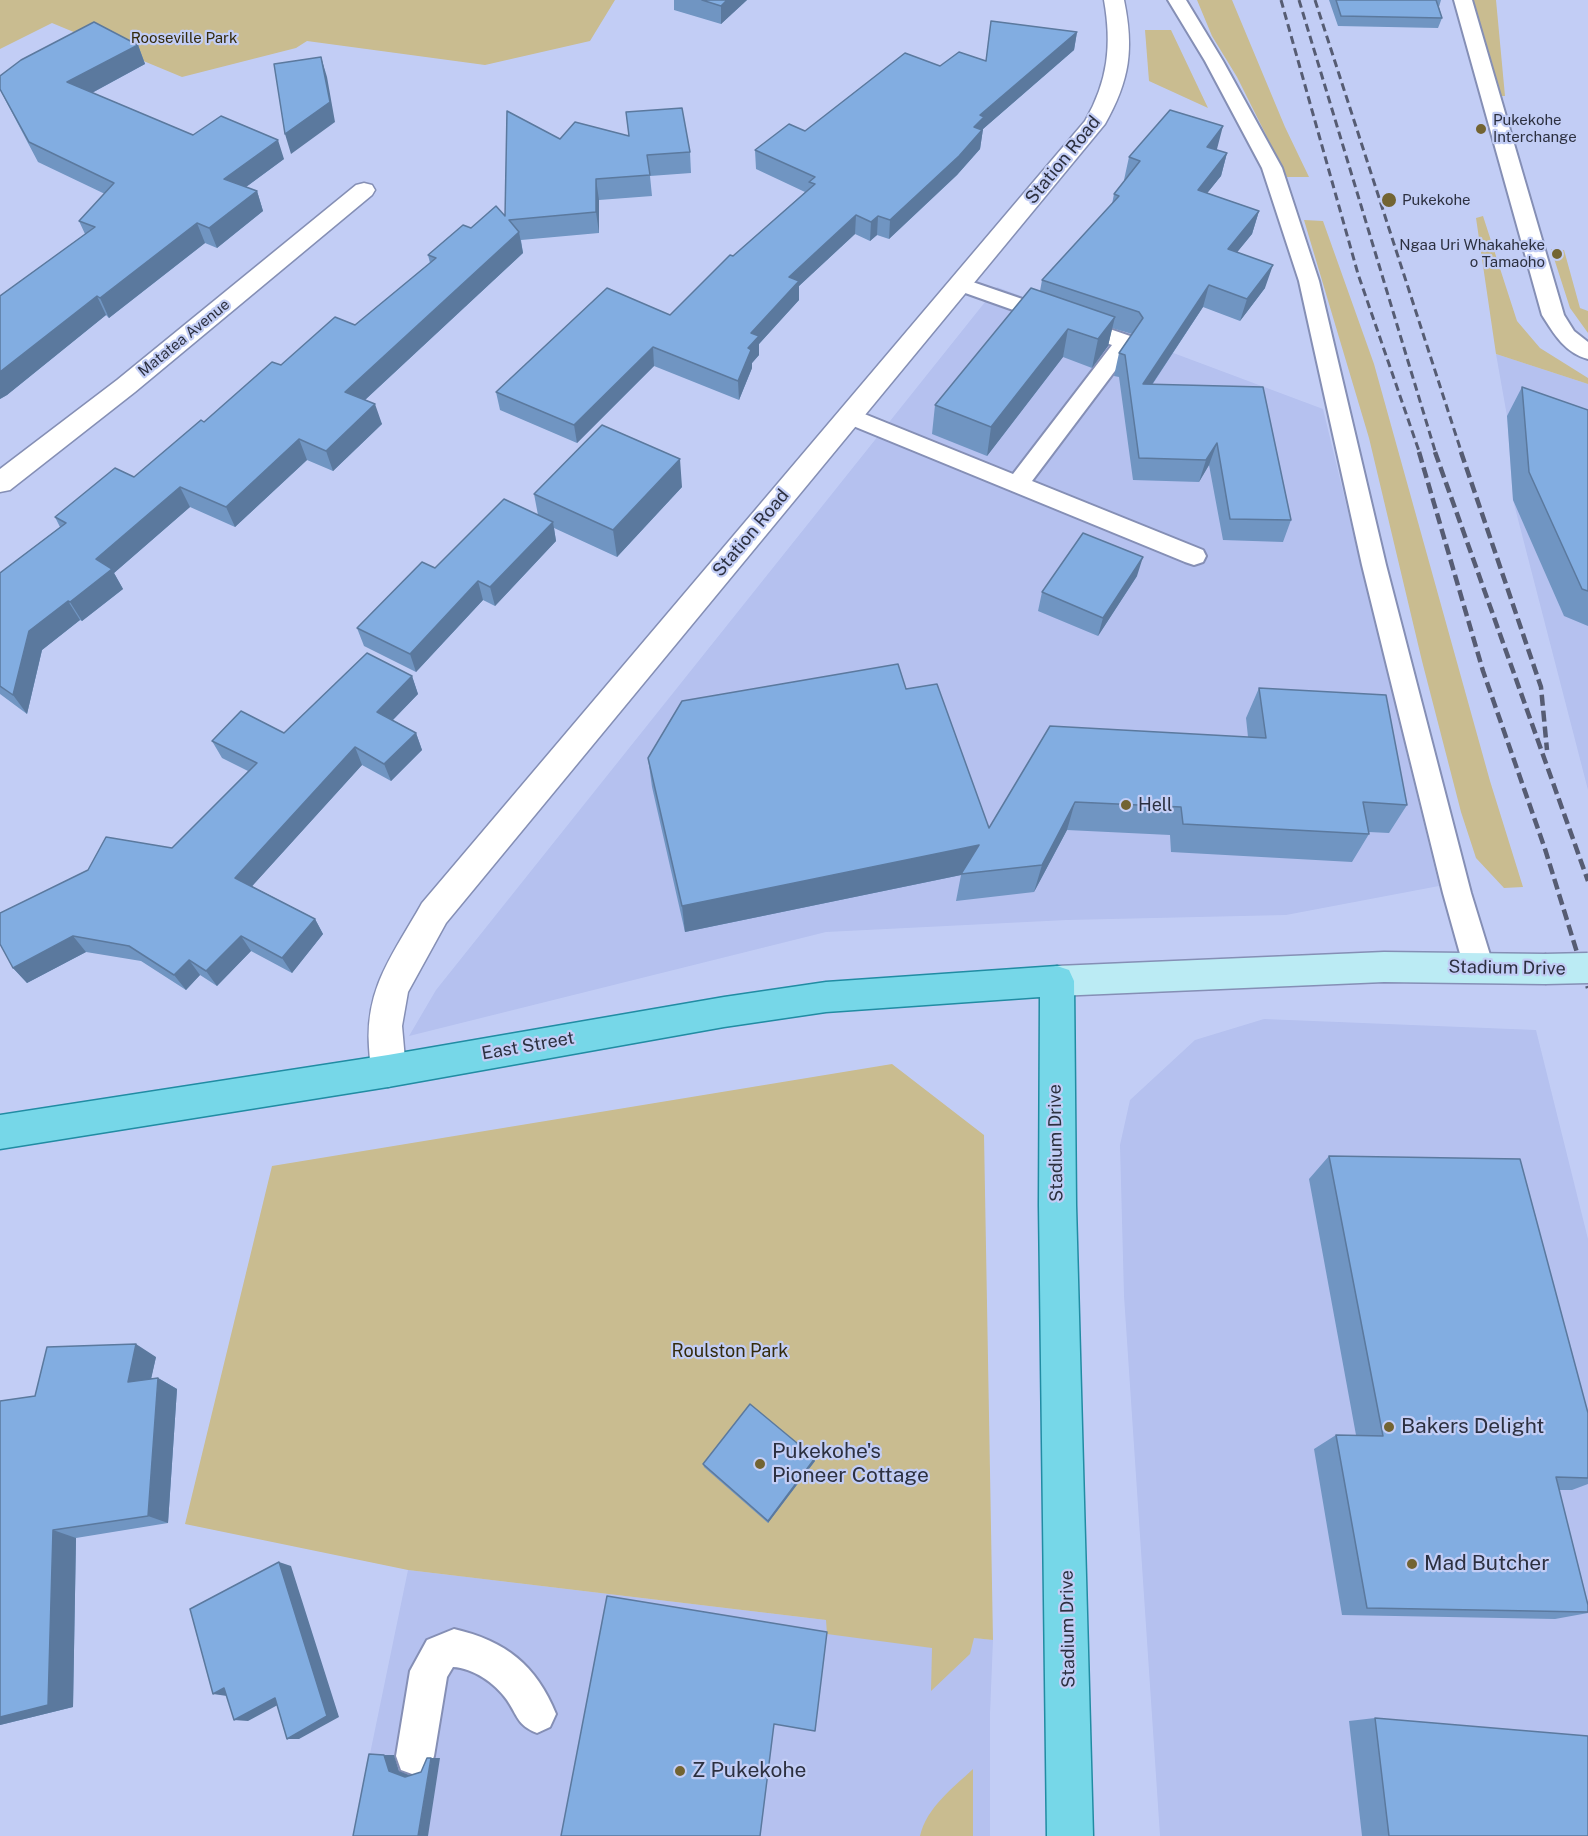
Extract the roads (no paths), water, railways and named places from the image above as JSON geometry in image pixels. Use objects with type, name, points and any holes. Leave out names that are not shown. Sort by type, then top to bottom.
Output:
[{"type":"main road","name":"Stadium Drive","points":[[1070,1836],[1068,1604],[1055,1096],[1058,981],[1383,967],[1588,968]]},
{"type":"main road","name":"East Street","points":[[0,1132],[388,1071],[724,1012],[826,997],[1058,981]]},
{"type":"street","name":"Station Road","points":[[388,1071],[385,1026],[391,990],[434,913],[1095,124],[1115,84],[1121,57],[1114,0]]},
{"type":"street","name":"Matatea Avenue","points":[[0,483],[126,386],[364,190]]},
{"type":"lane","points":[[1177,0],[1214,61],[1272,168],[1309,281],[1374,565],[1456,892],[1479,968]]},
{"type":"lane","points":[[1463,0],[1553,315],[1566,336],[1588,352]]},
{"type":"lane","points":[[960,284],[1125,342],[1017,485]]},
{"type":"lane","points":[[849,416],[1194,556]]},
{"type":"lane","points":[[415,1756],[429,1671],[440,1653],[454,1648],[476,1653],[495,1663],[519,1684],[537,1714]]},
{"type":"railway","points":[[1281,0],[1358,274],[1420,454]]},
{"type":"railway","points":[[1299,0],[1436,454]]},
{"type":"railway","points":[[1315,0],[1462,454]]},
{"type":"railway","points":[[1419,452],[1483,671],[1545,849],[1588,988]]},
{"type":"railway","points":[[1435,452],[1588,881]]},
{"type":"railway","points":[[1461,452],[1541,687],[1547,750]]},
{"type":"place","name":"Pukekohe Interchange","points":[[1481,129]]},
{"type":"place","name":"Pukekohe","points":[[1389,200]]},
{"type":"place","name":"Ngaa Uri Whakaheke o Tamaoho","points":[[1557,254]]},
{"type":"place","name":"Hell","points":[[1126,805]]},
{"type":"place","name":"Bakers Delight","points":[[1389,1427]]},
{"type":"place","name":"Pukekohe's Pioneer Cottage","points":[[760,1464]]},
{"type":"place","name":"Mad Butcher","points":[[1412,1564]]},
{"type":"place","name":"Z Pukekohe","points":[[680,1771]]},
{"type":"park label","name":"Rooseville Park","points":[[184,38]]},
{"type":"park label","name":"Roulston Park","points":[[730,1351]]}]
